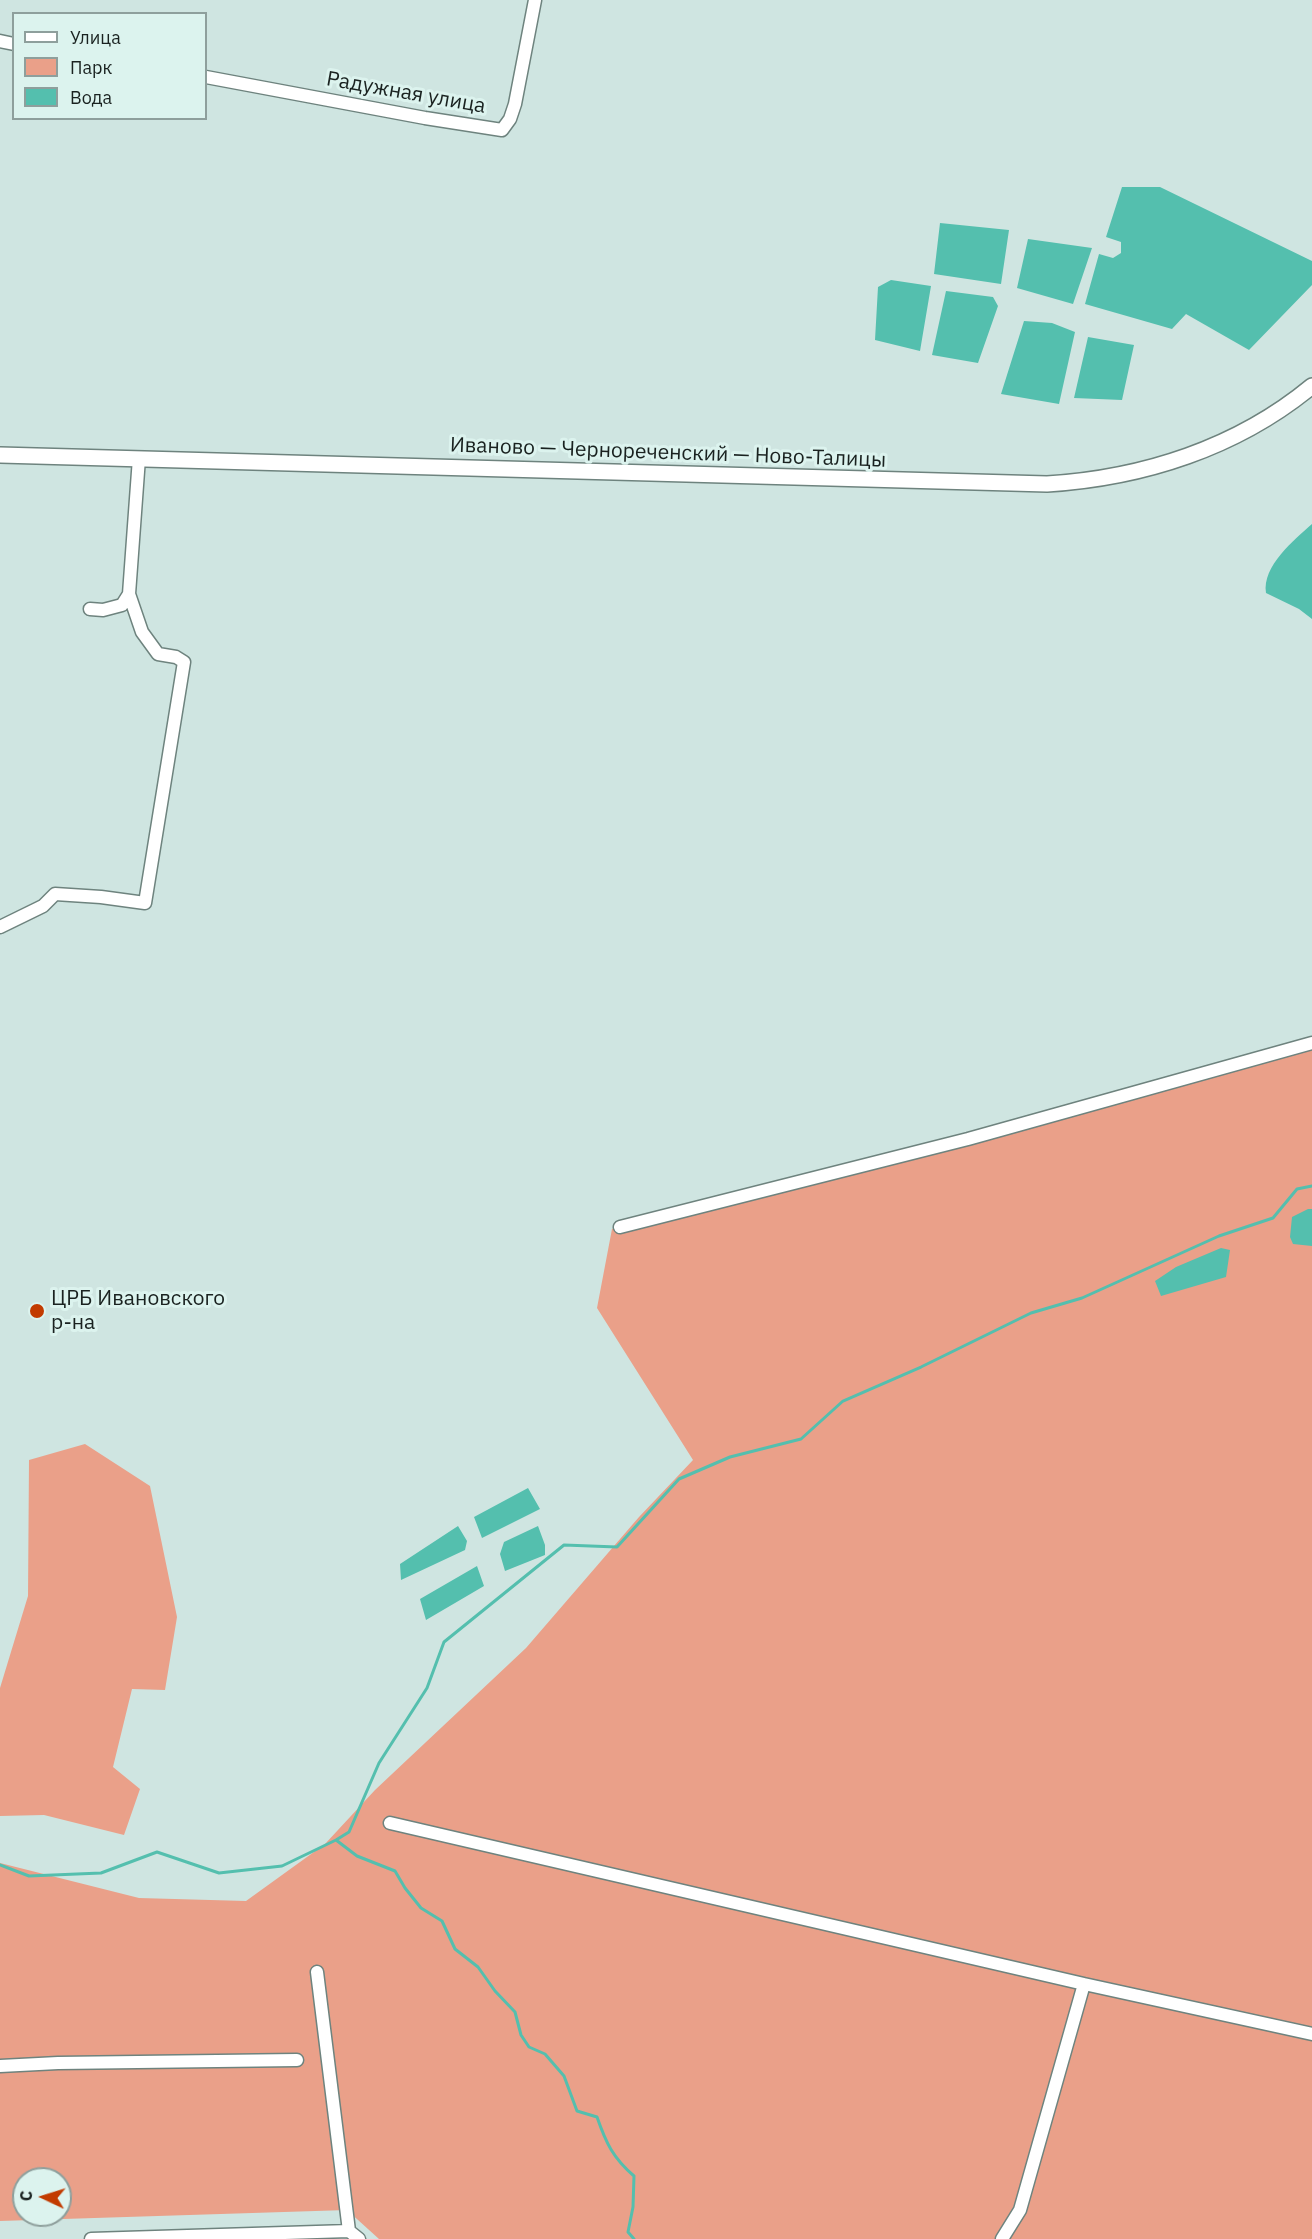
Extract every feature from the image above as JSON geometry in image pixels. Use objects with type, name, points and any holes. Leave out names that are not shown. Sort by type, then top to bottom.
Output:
[{"type":"main road","name":"Иваново — Чернореченский — Ново-Талицы","points":[[0,454],[1047,484],[1123,475],[1195,454],[1264,420],[1312,387]]},
{"type":"street","name":"Радужная улица","points":[[207,77],[502,130],[510,119],[514,104],[535,0]]},
{"type":"street","points":[[0,927],[43,906],[55,894],[145,903],[184,662],[176,657],[158,654],[142,632],[129,594],[139,458]]},
{"type":"street","points":[[90,609],[103,610],[122,605],[129,594]]},
{"type":"street","points":[[620,1227],[968,1139],[1312,1043]]},
{"type":"street","points":[[390,1823],[1084,1984],[1312,2034]]},
{"type":"street","points":[[317,1972],[349,2231]]},
{"type":"street","points":[[1002,2239],[1020,2210],[1084,1984]]},
{"type":"street","points":[[0,2066],[58,2063],[297,2060]]},
{"type":"street","points":[[91,2239],[349,2231],[359,2239]]},
{"type":"green space","points":[[1312,1039],[1312,2239],[379,2239],[347,2210],[72,2219],[72,2167],[12,2167],[12,2221],[0,2221],[0,1863],[139,1898],[246,1901],[325,1844],[375,1790],[526,1648],[639,1517],[693,1460],[597,1308],[612,1229]]},
{"type":"green space","points":[[85,1444],[150,1486],[177,1617],[165,1690],[132,1689],[113,1767],[140,1789],[124,1835],[44,1815],[0,1816],[0,1688],[28,1596],[29,1460]]},
{"type":"water","points":[[1122,187],[1160,187],[1312,261],[1312,285],[1249,350],[1186,314],[1172,329],[1085,304],[1099,254],[1113,258],[1121,253],[1121,242],[1106,237]]},
{"type":"water","points":[[940,223],[1009,230],[1001,284],[934,274]]},
{"type":"water","points":[[1028,239],[1092,248],[1073,304],[1017,288]]},
{"type":"water","points":[[891,280],[931,286],[920,351],[875,340],[878,287]]},
{"type":"water","points":[[946,291],[993,297],[998,306],[978,363],[932,355]]},
{"type":"water","points":[[1024,321],[1052,323],[1075,332],[1059,404],[1001,394]]},
{"type":"water","points":[[1088,337],[1134,345],[1122,400],[1074,398]]},
{"type":"water","points":[[1312,524],[1312,619],[1299,609],[1266,593],[1266,583],[1269,573],[1281,554]]},
{"type":"water","points":[[1312,1209],[1312,1246],[1293,1244],[1290,1237],[1292,1217]]},
{"type":"water","points":[[1221,1248],[1230,1250],[1226,1277],[1161,1296],[1155,1281],[1176,1267]]},
{"type":"water","points":[[528,1488],[540,1509],[482,1538],[474,1517]]},
{"type":"water","points":[[458,1526],[467,1541],[465,1550],[401,1580],[400,1564]]},
{"type":"water","points":[[538,1526],[545,1545],[545,1555],[505,1571],[500,1554],[504,1542]]},
{"type":"water","points":[[477,1566],[484,1586],[426,1620],[420,1599]]},
{"type":"waterway","points":[[0,1865],[29,1876],[101,1873],[157,1852],[219,1873],[282,1866],[336,1840],[349,1832],[379,1763],[427,1688],[444,1642],[564,1545],[617,1547],[679,1479],[730,1457],[801,1439],[843,1401],[921,1367],[1031,1313],[1082,1298],[1219,1236],[1273,1218],[1297,1189],[1312,1186]]},
{"type":"waterway","points":[[336,1840],[357,1856],[395,1871],[421,1908],[442,1921],[455,1949],[478,1967],[495,1991],[515,2012],[521,2035],[529,2047],[545,2054],[564,2076],[577,2111],[597,2117],[611,2149],[634,2176],[633,2207],[628,2232],[634,2239]]},
{"type":"place","name":"ЦРБ Ивановского р-на","points":[[37,1311]]}]
